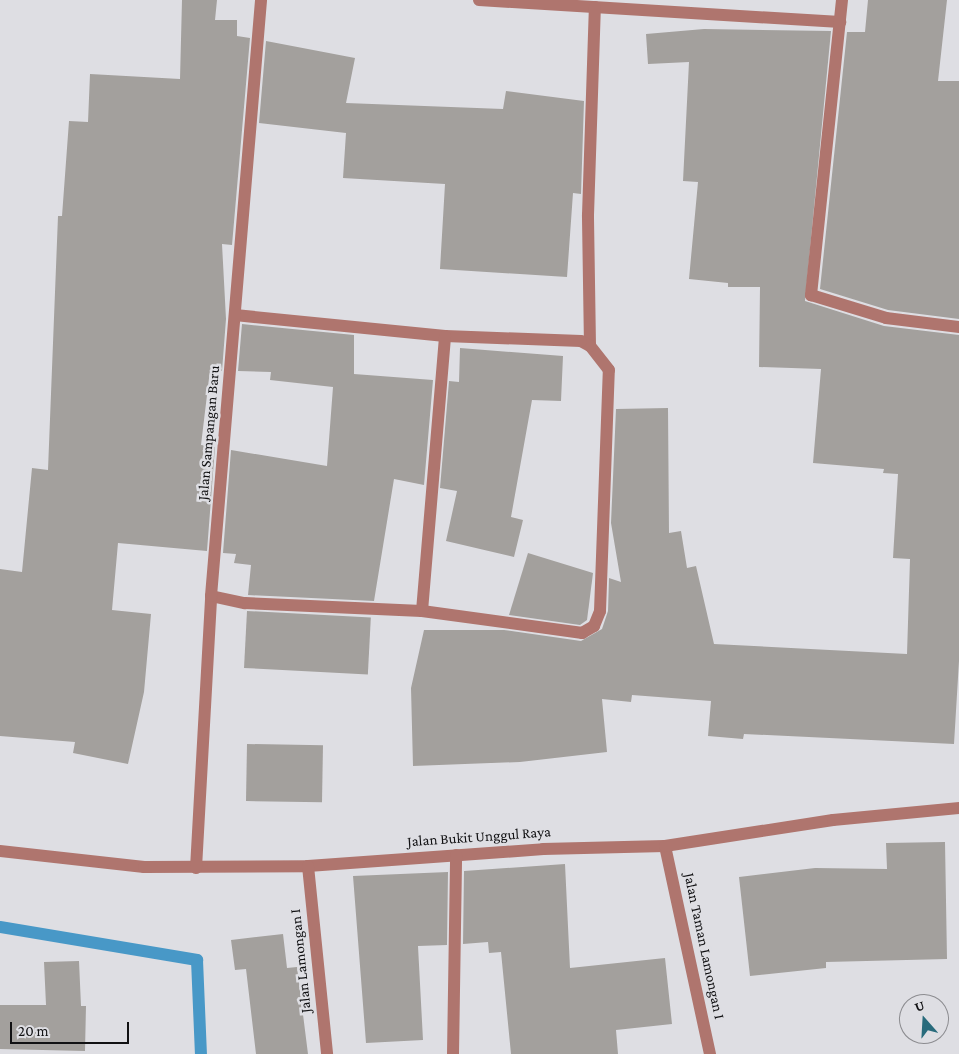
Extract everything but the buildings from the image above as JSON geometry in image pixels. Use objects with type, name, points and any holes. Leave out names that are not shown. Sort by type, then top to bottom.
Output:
[{"type":"street","name":"Jalan Sampangan Baru","points":[[196,868],[212,596],[261,0]]},
{"type":"street","points":[[479,0],[840,22]]},
{"type":"street","points":[[842,0],[811,295],[886,318],[959,327]]},
{"type":"street","points":[[590,346],[588,215],[595,7]]},
{"type":"street","points":[[212,596],[245,603],[422,611],[582,633],[594,626],[600,610],[608,370],[590,346],[581,341],[445,336],[235,315]]},
{"type":"street","points":[[422,611],[445,336]]},
{"type":"street","name":"Jalan Bukit Unggul Raya","points":[[0,851],[89,863],[196,868],[308,866],[456,855],[665,846],[833,820],[959,808]]},
{"type":"street","name":"Jalan Taman Lamongan I","points":[[665,846],[710,1054]]},
{"type":"street","points":[[454,1054],[456,855]]},
{"type":"street","name":"Jalan Lamongan I","points":[[308,866],[327,1054]]},
{"type":"waterway","points":[[0,927],[197,960],[201,1054]]}]
